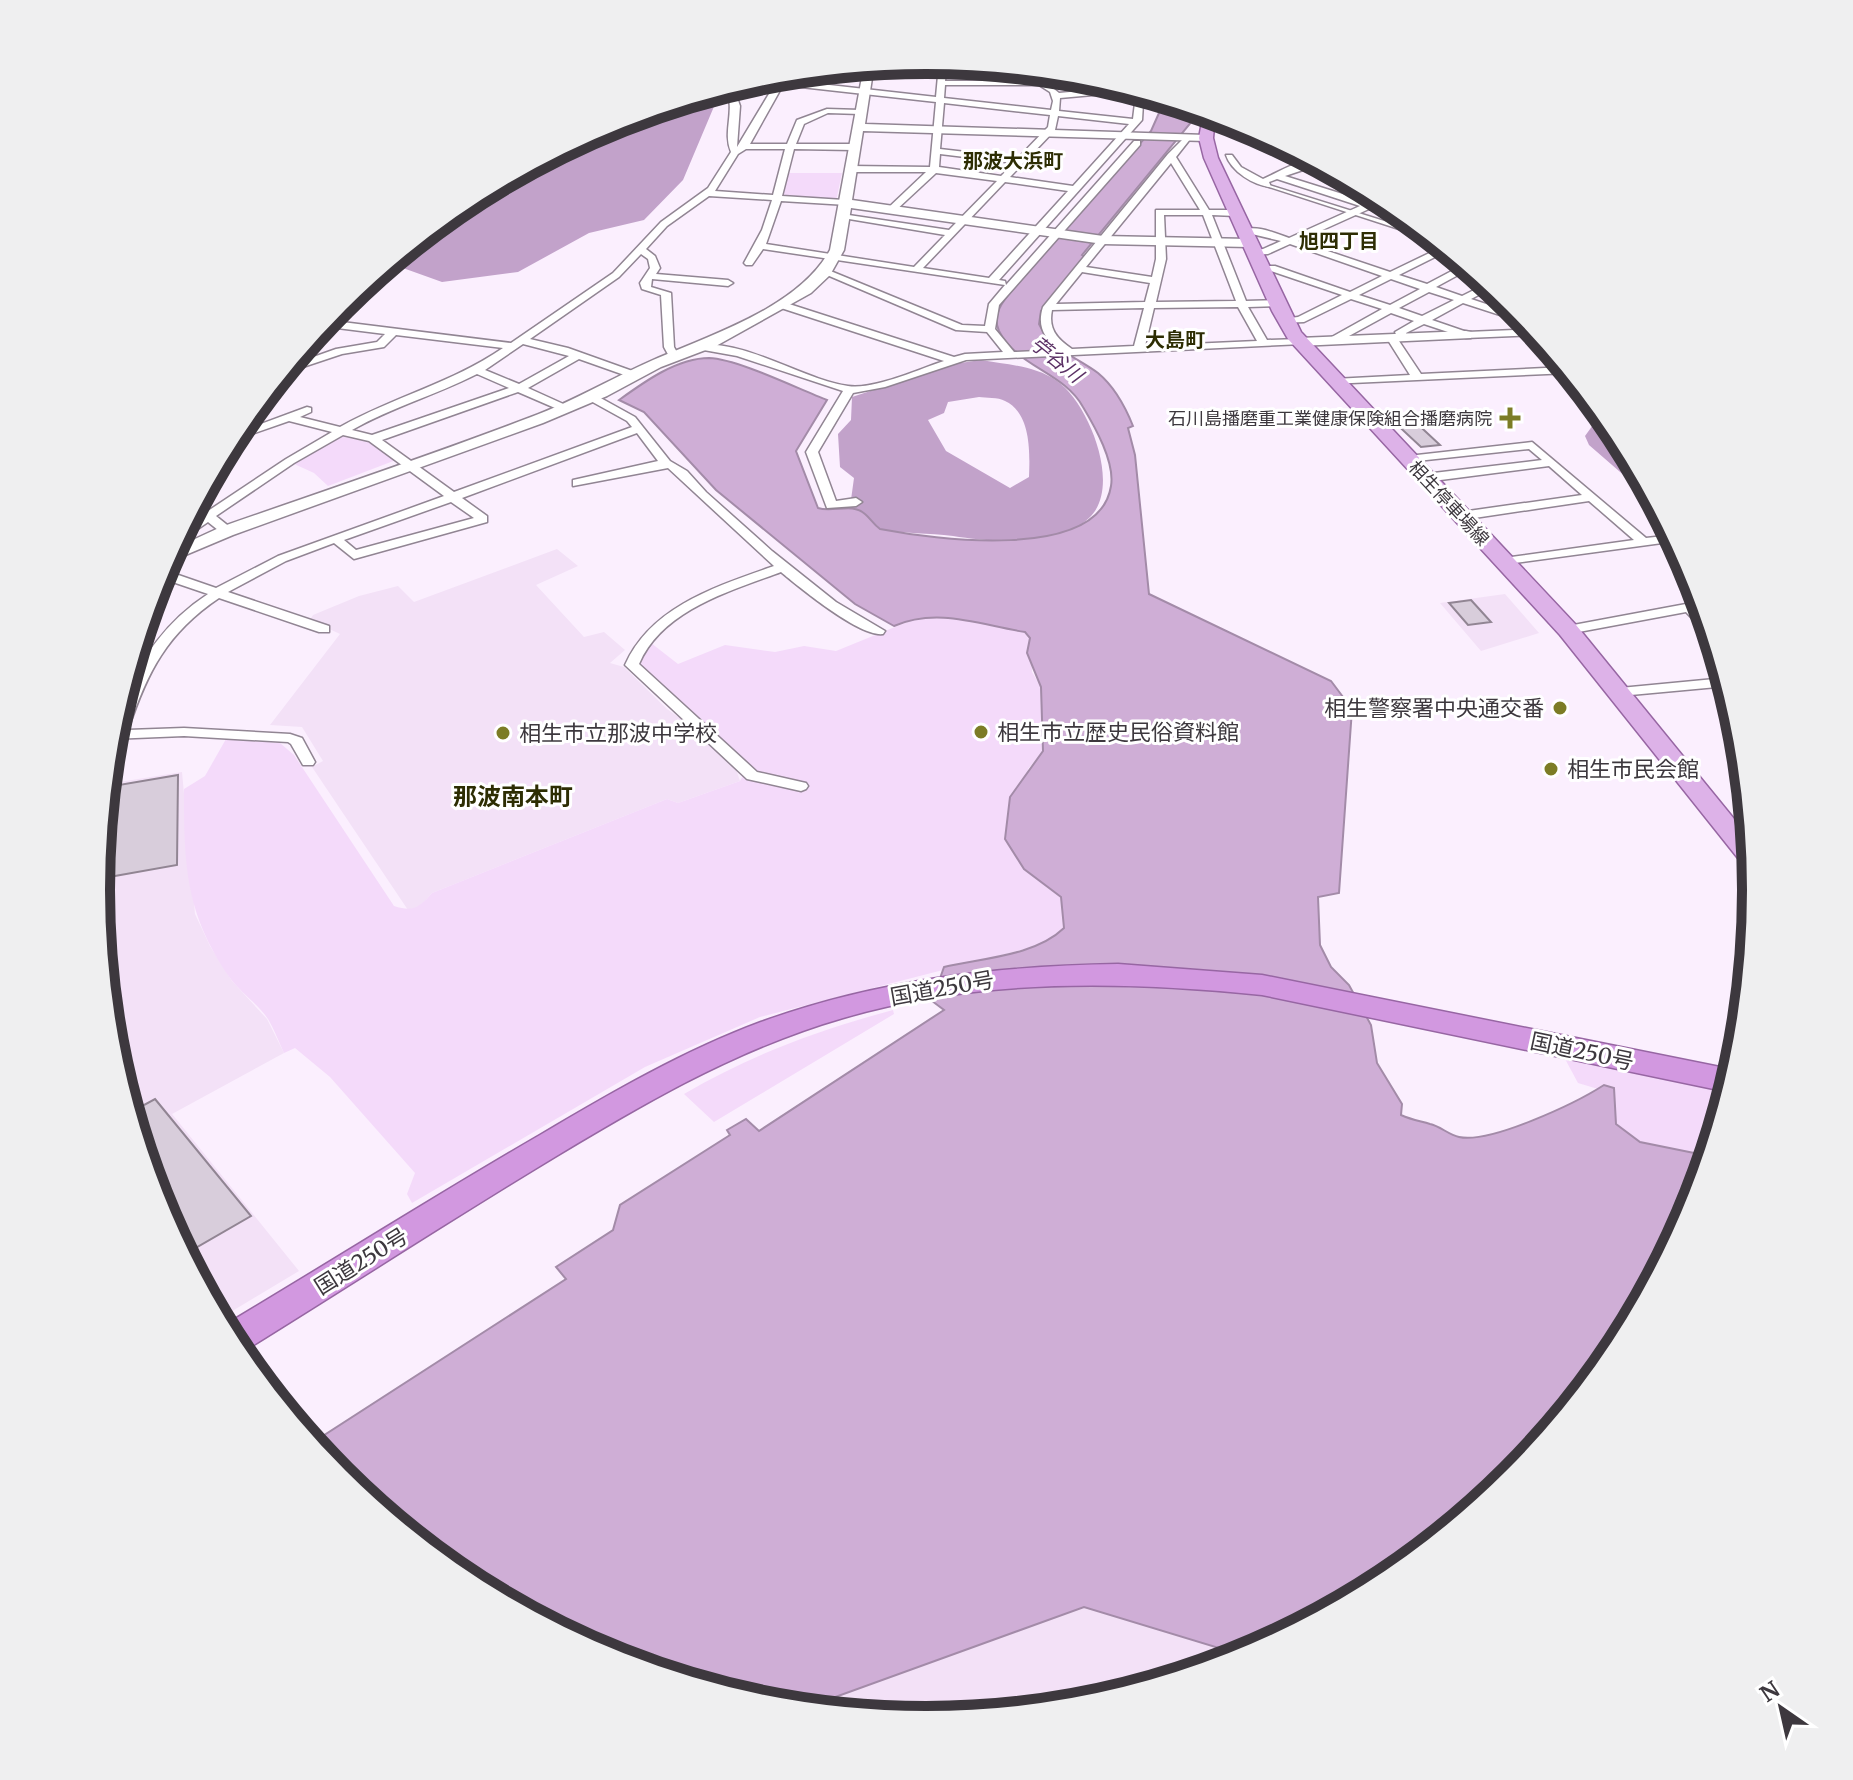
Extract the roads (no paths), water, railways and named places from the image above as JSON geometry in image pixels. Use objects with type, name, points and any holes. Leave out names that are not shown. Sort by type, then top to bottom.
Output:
[{"type":"highway","name":"国道250号","points":[[242,1333],[518,1163],[668,1076],[777,1029],[887,997],[1014,976],[1131,972],[1262,985],[1720,1079]]},
{"type":"main road","name":"相生停車場線","points":[[1205,123],[1191,138],[1223,163],[1249,242],[1281,312],[1299,342],[1568,630],[1741,845]]},
{"type":"street","points":[[891,210],[934,170],[942,75]]},
{"type":"street","points":[[185,550],[227,531],[593,398],[634,375],[702,347],[782,305],[825,272],[835,257],[867,77]]},
{"type":"street","points":[[811,82],[1135,122]]},
{"type":"street","points":[[917,269],[1049,133],[1055,112],[1056,96],[1044,83],[942,83]]},
{"type":"street","points":[[198,523],[274,471],[391,404],[477,370],[616,275],[668,220],[708,193],[735,152],[744,146],[777,88]]},
{"type":"street","points":[[1056,96],[1094,92]]},
{"type":"street","points":[[734,98],[738,109],[731,147],[735,152]]},
{"type":"street","points":[[992,281],[1139,118],[1138,102]]},
{"type":"street","points":[[749,263],[762,246],[788,146],[800,122],[827,111],[859,119],[938,129],[1139,139],[1191,138]]},
{"type":"street","points":[[1067,352],[1053,341],[1043,322],[1048,307],[1102,240],[1143,211],[1171,156],[1191,138]]},
{"type":"street","points":[[990,329],[994,304],[1139,139]]},
{"type":"street","points":[[744,146],[854,147]]},
{"type":"street","points":[[937,151],[1021,161]]},
{"type":"street","points":[[1171,156],[1207,214],[1242,304],[1263,343]]},
{"type":"street","points":[[1223,163],[1238,169]]},
{"type":"street","points":[[1223,163],[1265,184],[1405,230]]},
{"type":"street","points":[[1265,184],[1302,166]]},
{"type":"street","points":[[850,169],[934,170],[1075,189]]},
{"type":"street","points":[[1277,176],[1372,207]]},
{"type":"street","points":[[708,193],[775,197],[952,233]]},
{"type":"street","points":[[1143,211],[1207,214],[1265,252],[1369,206]]},
{"type":"street","points":[[843,210],[891,210],[1102,240],[1220,244],[1249,242],[1259,231],[1505,315]]},
{"type":"street","points":[[1139,349],[1152,306],[1162,242],[1143,211]]},
{"type":"street","points":[[1249,242],[1272,268],[1466,335]]},
{"type":"street","points":[[762,246],[1010,284]]},
{"type":"street","points":[[641,250],[652,258],[655,268],[645,283],[647,289],[666,293],[669,347],[674,356]]},
{"type":"street","points":[[1048,307],[1242,304],[1281,312],[1300,320],[1436,253]]},
{"type":"street","points":[[1080,269],[1157,281]]},
{"type":"street","points":[[1334,340],[1459,271]]},
{"type":"street","points":[[825,272],[960,328],[990,329],[1014,355]]},
{"type":"street","points":[[650,276],[711,276],[728,283]]},
{"type":"street","points":[[1396,337],[1400,332],[1480,291]]},
{"type":"street","points":[[782,305],[953,360]]},
{"type":"street","points":[[1466,335],[1500,314]]},
{"type":"street","points":[[339,325],[516,343],[578,355],[634,375]]},
{"type":"street","points":[[303,364],[340,351],[380,345],[394,331]]},
{"type":"street","points":[[702,347],[739,353],[849,390],[881,385],[953,360],[1067,352],[1522,333]]},
{"type":"street","points":[[1396,337],[1416,375]]},
{"type":"street","points":[[373,439],[520,388],[578,355]]},
{"type":"street","points":[[477,370],[566,409]]},
{"type":"street","points":[[1334,382],[1416,375],[1555,370]]},
{"type":"street","points":[[849,390],[812,452],[831,505],[856,502]]},
{"type":"street","points":[[593,398],[631,419],[666,463]]},
{"type":"street","points":[[252,431],[307,410]]},
{"type":"street","points":[[288,417],[373,439],[483,519],[354,555],[336,539]]},
{"type":"street","points":[[137,683],[156,648],[187,615],[219,592],[271,564],[638,429]]},
{"type":"street","points":[[1408,459],[1527,443],[1641,540]]},
{"type":"street","points":[[1425,478],[1551,462]]},
{"type":"street","points":[[577,483],[666,463],[676,465],[701,495],[784,566],[846,616],[878,631]]},
{"type":"street","points":[[1461,516],[1591,497]]},
{"type":"street","points":[[203,515],[227,531]]},
{"type":"street","points":[[1504,562],[1662,539]]},
{"type":"street","points":[[784,566],[705,597],[674,615],[647,640],[632,665],[752,776],[801,786]]},
{"type":"street","points":[[173,577],[324,629]]},
{"type":"street","points":[[1568,630],[1691,607]]},
{"type":"street","points":[[1620,692],[1716,683]]},
{"type":"street","points":[[126,734],[184,732],[290,738],[297,741],[308,762]]},
{"type":"water","name":"苧谷川","points":[[1158,108],[1193,120],[1082,255],[1085,257],[1041,311],[1039,324],[1057,347],[1110,384],[1133,426],[1128,428],[1135,455],[1149,594],[1331,681],[1352,709],[1339,893],[1318,897],[1320,945],[1331,967],[1349,985],[1371,1025],[1377,1063],[1402,1104],[1401,1115],[1434,1125],[1455,1136],[1473,1138],[1533,1120],[1604,1085],[1614,1088],[1616,1124],[1640,1142],[1698,1154],[1658,1251],[1633,1298],[1574,1387],[1540,1428],[1465,1504],[1423,1537],[1334,1597],[1287,1622],[1224,1650],[1084,1607],[828,1700],[767,1690],[664,1663],[566,1622],[518,1597],[473,1568],[388,1504],[321,1437],[566,1279],[556,1267],[613,1230],[620,1205],[730,1135],[727,1130],[746,1119],[759,1131],[944,1010],[932,1001],[944,967],[1023,950],[1038,945],[1064,928],[1061,897],[1024,869],[1005,839],[1010,797],[1043,751],[1041,687],[1027,653],[1030,638],[1025,632],[943,618],[927,618],[894,626],[855,604],[716,490],[644,412],[619,400],[661,372],[685,362],[709,358],[736,363],[827,400],[796,451],[818,508],[860,511],[880,529],[973,540],[1046,536],[1077,527],[1100,510],[1111,486],[1110,466],[1103,445],[1075,395],[1007,343],[997,325],[998,313],[1014,288],[1151,131]]},
{"type":"place","name":"石川島播磨重工業健康保険組合播磨病院","points":[[1510,418]]},
{"type":"place","name":"相生警察署中央通交番","points":[[1560,708]]},
{"type":"place","name":"相生市立歴史民俗資料館","points":[[981,732]]},
{"type":"place","name":"相生市立那波中学校","points":[[503,733]]},
{"type":"place","name":"相生市民会館","points":[[1551,769]]},
{"type":"district","name":"那波大浜町","points":[[1013,160]]},
{"type":"district","name":"旭四丁目","points":[[1339,240]]},
{"type":"district","name":"大島町","points":[[1175,339]]},
{"type":"district","name":"那波南本町","points":[[513,796]]}]
